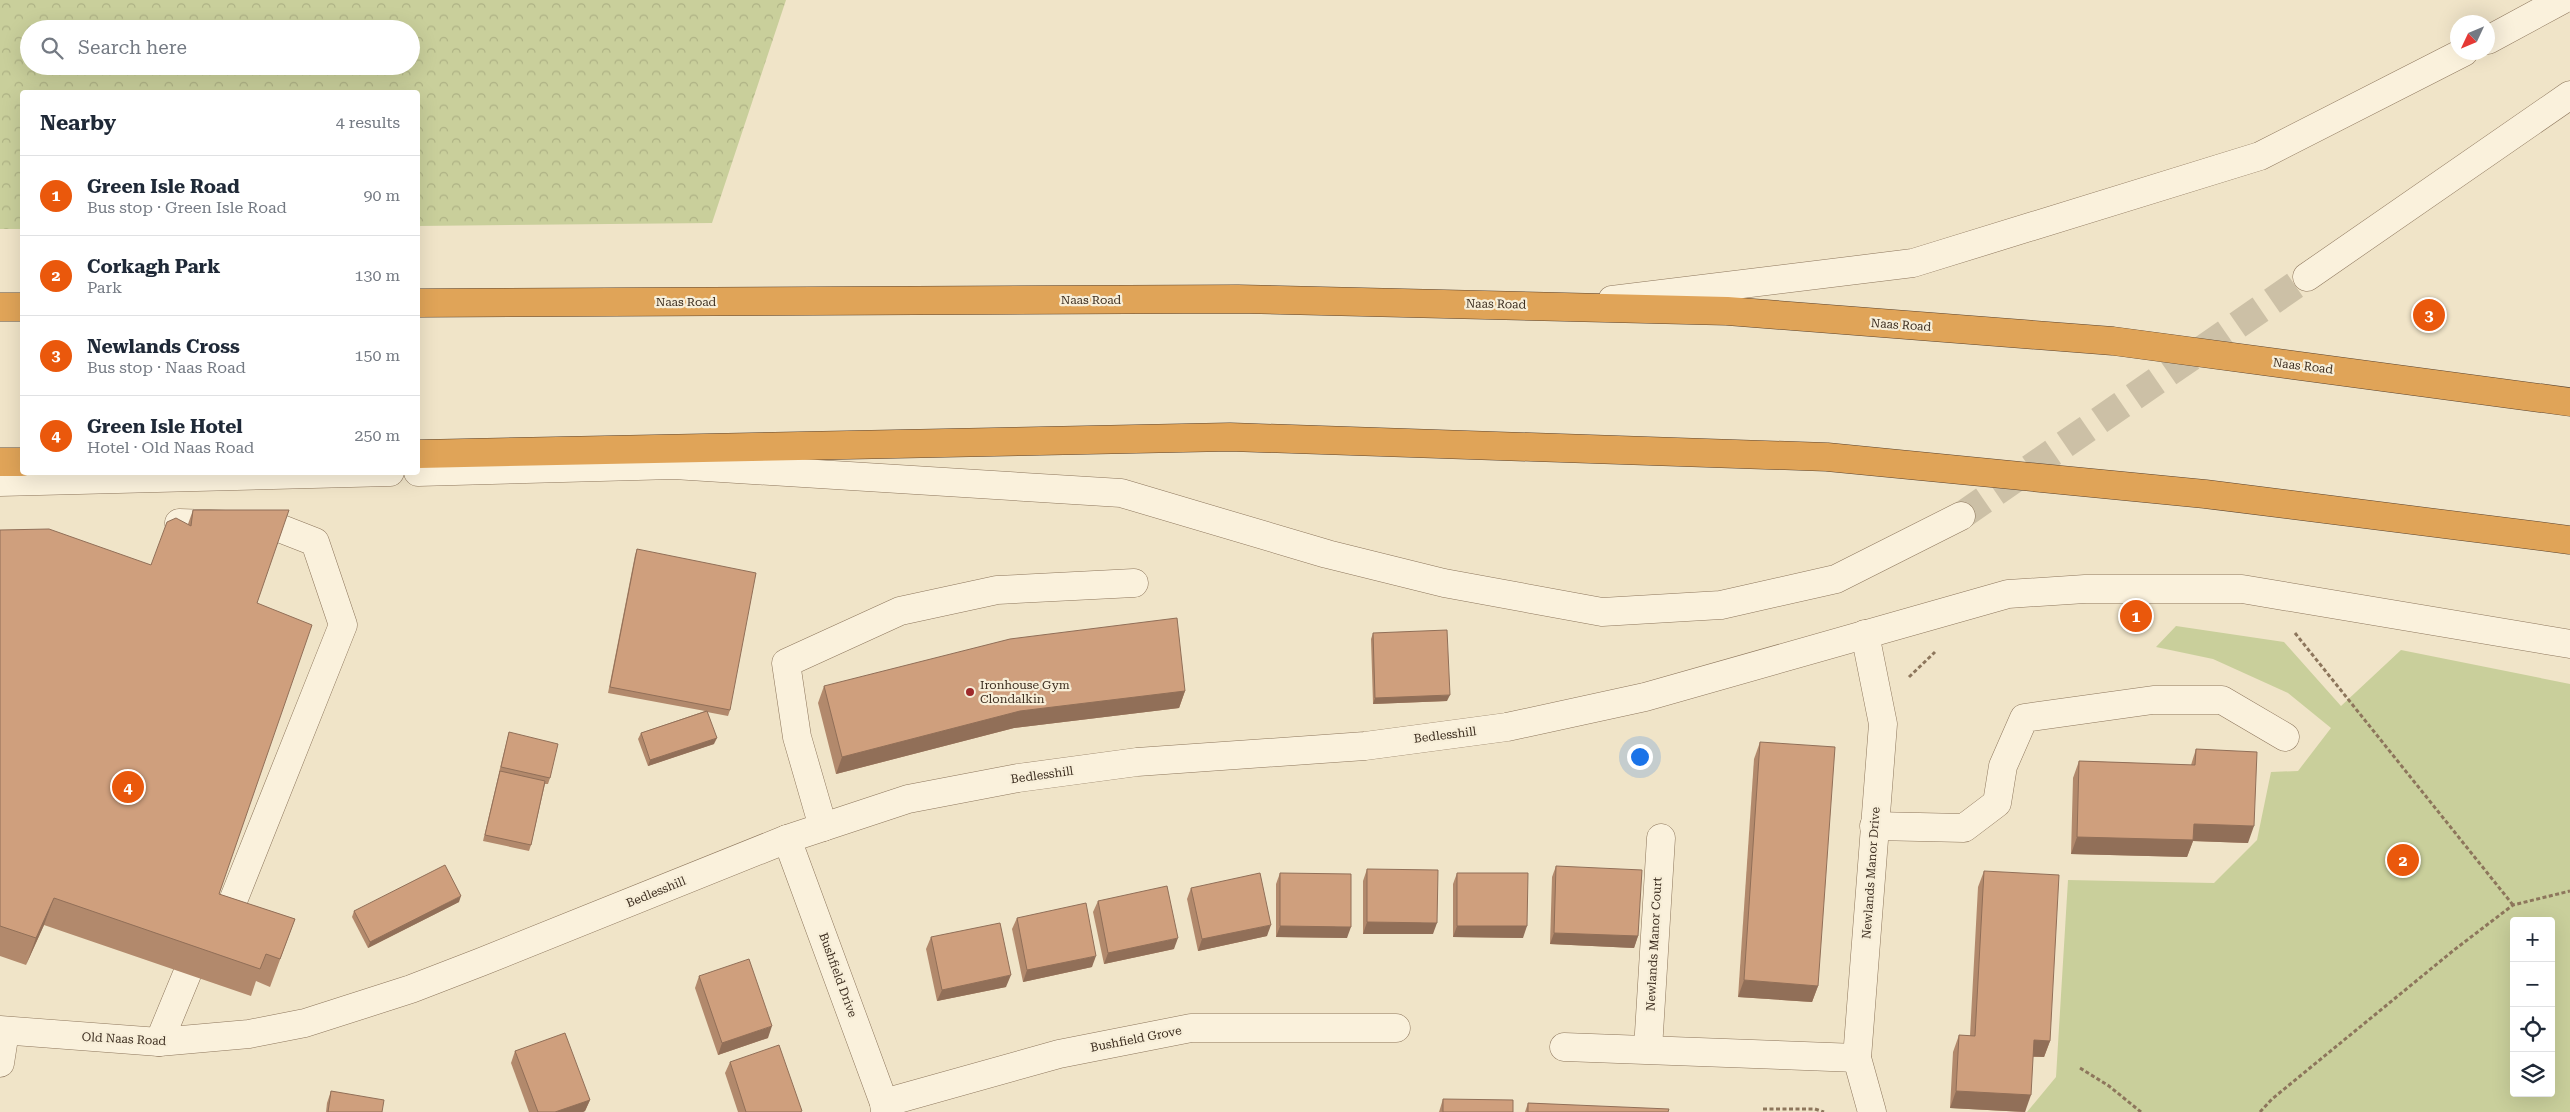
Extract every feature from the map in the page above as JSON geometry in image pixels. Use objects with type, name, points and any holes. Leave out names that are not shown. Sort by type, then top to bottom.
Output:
[{"type":"highway","name":"Naas Road","points":[[420,303],[1238,299],[1566,305],[1727,311],[2113,341],[2570,402]]},
{"type":"highway","points":[[0,307],[20,306]]},
{"type":"highway","points":[[420,454],[1230,437],[1828,457],[2204,494],[2570,540]]},
{"type":"highway","points":[[0,462],[20,462]]},
{"type":"street","points":[[2495,36],[2562,0]]},
{"type":"street","points":[[1566,305],[1913,263],[2260,156],[2450,59]]},
{"type":"street","points":[[2307,277],[2570,95]]},
{"type":"street","points":[[420,472],[674,465],[1121,493],[1327,554],[1444,582],[1602,612],[1721,605],[1836,579],[1961,516]]},
{"type":"street","points":[[0,482],[273,475]]},
{"type":"street","points":[[179,523],[274,526],[315,542],[343,625],[223,926]]},
{"type":"street","points":[[823,827],[797,737],[786,664],[900,611],[997,590],[1134,583]]},
{"type":"street","name":"Bedlesshill","points":[[248,1034],[305,1024],[411,989],[787,839],[908,799],[1018,778],[1137,762],[1365,746],[1507,728],[1646,697],[2008,594],[2085,589],[2242,589],[2570,644]]},
{"type":"street","name":"Newlands Manor Drive","points":[[1864,634],[1882,724],[1856,1058],[1872,1112]]},
{"type":"street","points":[[1874,826],[1964,828],[1997,803],[2003,766],[2024,718],[2153,700],[2222,700],[2285,737]]},
{"type":"street","name":"Newlands Manor Court","points":[[1648,1049],[1661,838]]},
{"type":"street","name":"Bushfield Drive","points":[[787,839],[884,1107]]},
{"type":"street","points":[[159,1042],[187,974]]},
{"type":"street","name":"Bushfield Grove","points":[[884,1107],[1059,1054],[1191,1028],[1396,1028]]},
{"type":"street","points":[[0,1063],[3,1030]]},
{"type":"street","name":"Old Naas Road","points":[[3,1030],[159,1042],[248,1034]]},
{"type":"street","points":[[1564,1047],[1856,1058]]},
{"type":"path","points":[[2301,630],[2292,629],[2513,905]]},
{"type":"path","points":[[1877,695],[1911,676],[1940,648]]},
{"type":"path","points":[[2260,1112],[2272,1099],[2454,950],[2513,905],[2570,891]]},
{"type":"path","points":[[2080,1068],[2109,1086],[2141,1112]]},
{"type":"path","points":[[1763,1109],[1815,1109],[1824,1112]]},
{"type":"green space","points":[[0,0],[786,0],[712,223],[420,226],[420,90],[20,90],[20,229],[0,229]]},
{"type":"green space","points":[[2176,626],[2284,642],[2341,706],[2401,650],[2570,684],[2570,1112],[2027,1112],[2056,1077],[2068,880],[2214,883],[2257,840],[2271,772],[2298,771],[2331,728],[2288,693],[2213,659],[2156,647]]},
{"type":"building","points":[[193,510],[289,510],[257,603],[312,625],[219,894],[295,919],[280,959],[266,954],[260,969],[54,898],[36,938],[0,926],[0,530],[49,529],[151,565],[167,522],[176,518],[191,526]]},
{"type":"building","points":[[637,549],[756,573],[730,710],[610,687]]},
{"type":"building","points":[[1177,618],[1185,691],[1020,711],[842,757],[824,686],[1010,639]]},
{"type":"building","points":[[1447,630],[1450,695],[1375,698],[1373,633]]},
{"type":"building","points":[[707,711],[717,738],[650,760],[641,733]]},
{"type":"building","points":[[509,732],[558,744],[550,778],[501,767]]},
{"type":"building","points":[[1760,742],[1835,747],[1818,986],[1744,980]]},
{"type":"building","points":[[2196,749],[2257,752],[2254,826],[2194,824],[2193,840],[2077,837],[2079,761],[2195,765]]},
{"type":"building","points":[[500,771],[545,781],[531,845],[485,835]]},
{"type":"building","points":[[445,865],[461,896],[370,942],[354,911]]},
{"type":"building","points":[[1556,866],[1642,870],[1638,936],[1554,933]]},
{"type":"building","points":[[1367,869],[1438,870],[1437,923],[1367,922]]},
{"type":"building","points":[[1984,871],[2059,875],[2050,1041],[2034,1040],[2031,1095],[1956,1091],[1959,1035],[1975,1036]]},
{"type":"building","points":[[1260,873],[1271,925],[1202,939],[1191,888]]},
{"type":"building","points":[[1280,873],[1351,874],[1351,927],[1280,926]]},
{"type":"building","points":[[1457,873],[1528,873],[1527,926],[1457,926]]},
{"type":"building","points":[[1167,886],[1178,938],[1108,953],[1098,901]]},
{"type":"building","points":[[1086,903],[1096,956],[1027,970],[1017,918]]},
{"type":"building","points":[[1000,923],[1011,975],[942,990],[931,937]]},
{"type":"building","points":[[749,959],[772,1026],[722,1043],[699,976]]},
{"type":"building","points":[[565,1033],[590,1100],[555,1112],[538,1112],[515,1051]]},
{"type":"building","points":[[779,1045],[802,1111],[746,1112],[730,1062]]},
{"type":"building","points":[[331,1091],[384,1100],[382,1112],[328,1112]]},
{"type":"building","points":[[1443,1099],[1513,1100],[1513,1112],[1443,1112]]},
{"type":"building","points":[[1528,1103],[1669,1109],[1668,1112],[1528,1112]]},
{"type":"tunnel","points":[[1961,516],[2307,277]]},
{"type":"place","name":"Newlands Cross","points":[[2429,315]]},
{"type":"place","name":"Green Isle Road","points":[[2136,616]]},
{"type":"place","name":"Ironhouse Gym Clondalkin","points":[[970,692]]},
{"type":"place","name":"Green Isle Hotel","points":[[128,787]]},
{"type":"place","name":"Corkagh Park","points":[[2403,860]]}]
